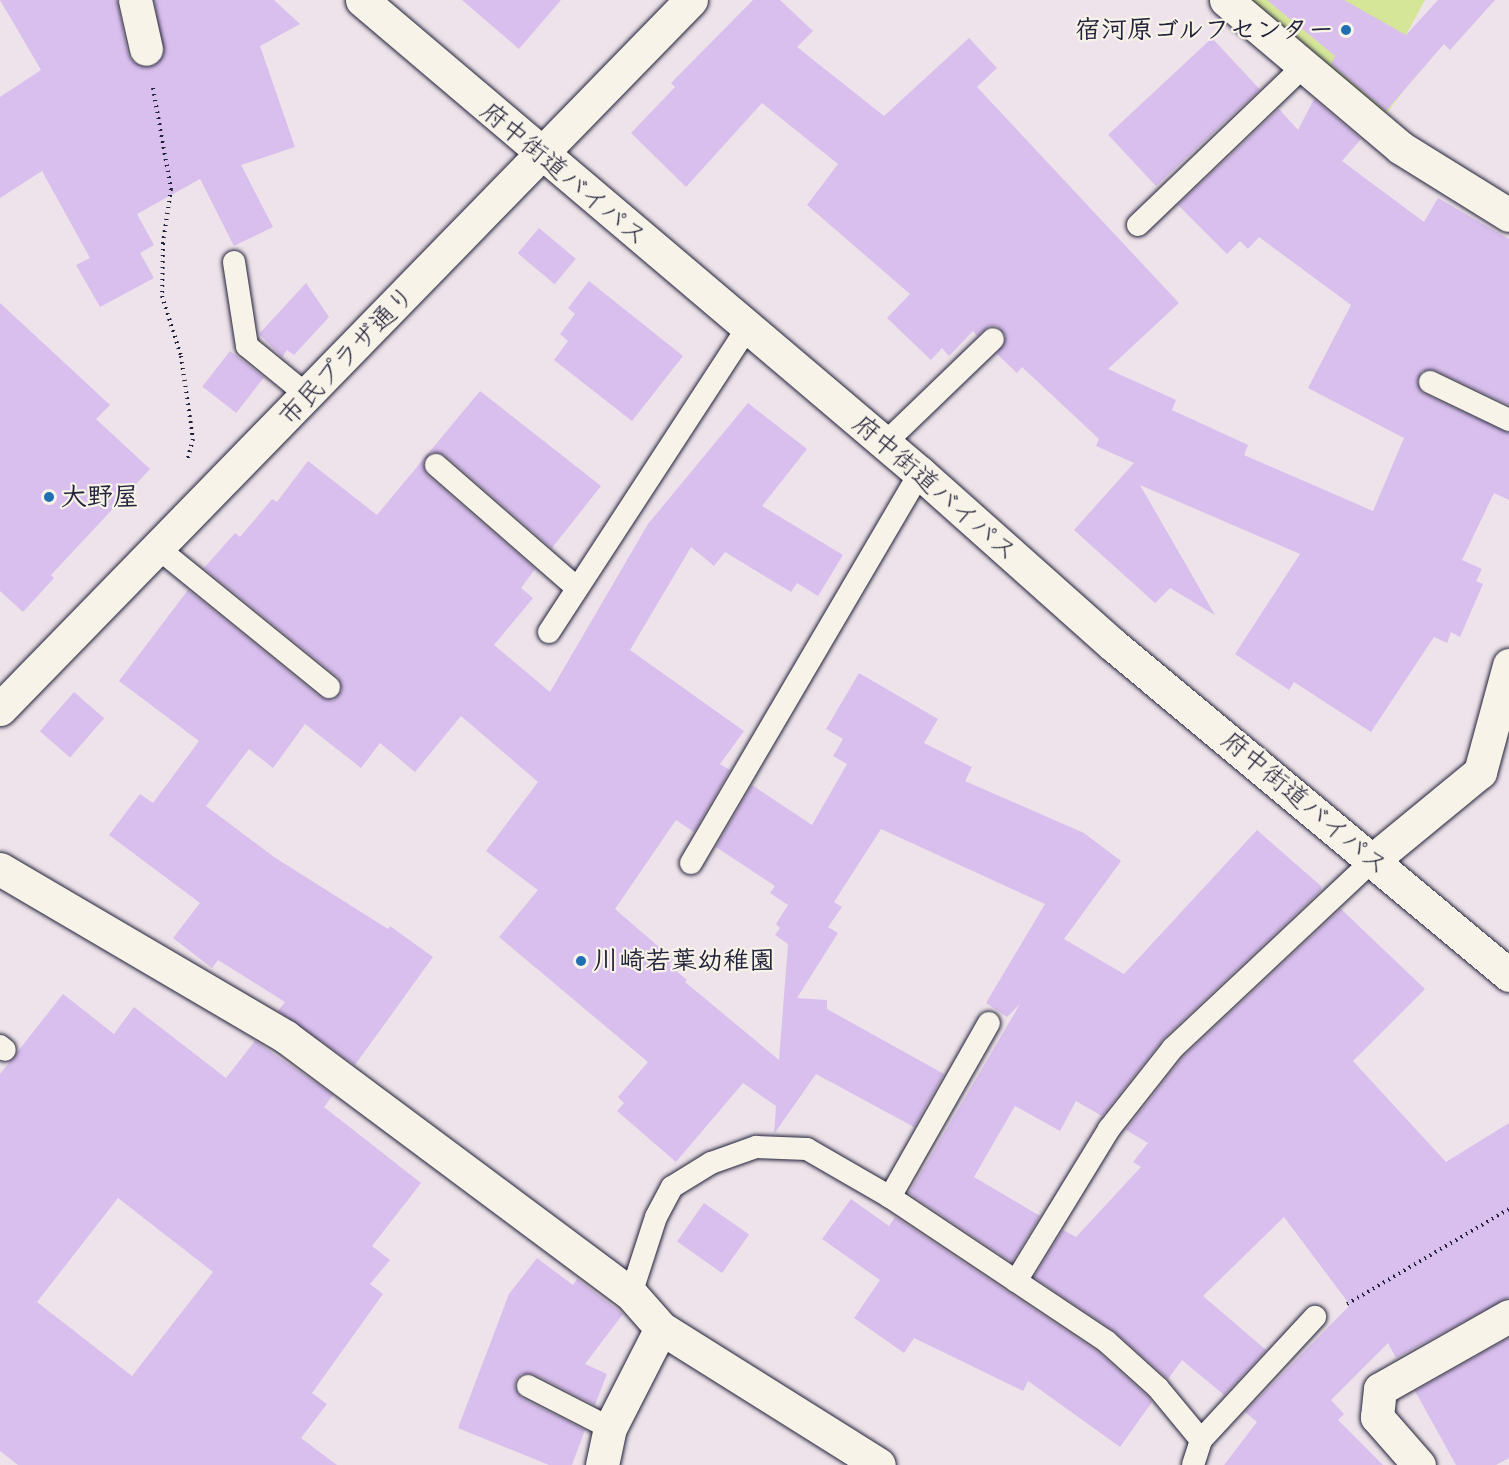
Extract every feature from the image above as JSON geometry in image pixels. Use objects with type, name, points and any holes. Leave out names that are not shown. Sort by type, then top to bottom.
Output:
[{"type":"street","points":[[135,0],[146,49]]},
{"type":"street","name":"府中街道バイパス","points":[[362,0],[541,155],[920,473],[1112,644],[1374,859],[1509,975]]},
{"type":"street","name":"市民プラザ通り","points":[[0,709],[159,549],[691,0]]},
{"type":"street","points":[[1226,0],[1401,148],[1509,215]]},
{"type":"street","points":[[1374,859],[1480,772],[1509,665]]},
{"type":"street","points":[[0,869],[286,1037],[631,1294],[661,1328],[879,1465]]},
{"type":"street","points":[[1419,1465],[1377,1417],[1380,1389],[1509,1316]]},
{"type":"street","points":[[602,1465],[610,1428],[661,1328]]},
{"type":"lane","points":[[1138,225],[1304,66]]},
{"type":"lane","points":[[234,262],[247,346],[308,396]]},
{"type":"lane","points":[[549,633],[576,587],[747,328]]},
{"type":"lane","points":[[884,444],[993,339]]},
{"type":"lane","points":[[1430,382],[1509,420]]},
{"type":"lane","points":[[436,465],[576,587]]},
{"type":"lane","points":[[691,863],[920,473]]},
{"type":"lane","points":[[159,549],[328,687]]},
{"type":"lane","points":[[1016,1281],[1109,1130],[1173,1048],[1374,859]]},
{"type":"lane","points":[[890,1197],[989,1023]]},
{"type":"lane","points":[[631,1294],[656,1218],[672,1187],[711,1163],[756,1147],[807,1149],[890,1197],[1106,1341],[1158,1388],[1202,1440]]},
{"type":"lane","points":[[1193,1465],[1202,1440],[1315,1317]]},
{"type":"lane","points":[[528,1386],[610,1428]]},
{"type":"path","points":[[146,49],[171,189],[163,243],[162,296],[181,356],[193,439],[186,463]]},
{"type":"path","points":[[1315,1317],[1347,1304],[1509,1209]]},
{"type":"green space","name":"宿河原ゴルフセンター","points":[[1249,0],[1425,0],[1393,59],[1411,81],[1383,118]]},
{"type":"building","points":[[0,0],[117,0],[128,54],[133,62],[150,67],[164,54],[154,0],[274,0],[300,24],[260,46],[295,147],[241,165],[273,227],[234,246],[200,179],[137,214],[154,245],[140,253],[154,278],[100,307],[76,265],[90,258],[42,171],[0,198],[0,97],[41,70]]},
{"type":"building","points":[[462,0],[561,0],[519,49]]},
{"type":"building","points":[[753,0],[780,0],[813,31],[797,47],[884,116],[969,38],[997,68],[977,87],[1179,303],[1108,369],[1176,400],[1172,410],[1248,445],[1244,455],[1373,511],[1404,438],[1308,388],[1351,305],[1259,237],[1248,249],[1240,241],[1227,254],[1178,205],[1279,109],[1298,130],[1314,99],[1361,139],[1342,161],[1424,222],[1438,198],[1509,239],[1509,405],[1435,370],[1422,371],[1417,382],[1424,394],[1509,433],[1509,500],[1494,493],[1462,560],[1482,569],[1476,581],[1483,584],[1460,637],[1451,632],[1447,643],[1434,637],[1371,732],[1294,682],[1289,690],[1235,654],[1300,554],[1140,485],[1215,615],[1170,588],[1155,603],[1074,530],[1134,463],[1096,446],[1099,439],[1022,367],[1017,373],[997,354],[1006,336],[997,326],[989,326],[977,336],[973,331],[949,356],[942,348],[931,360],[887,318],[910,294],[807,205],[838,164],[762,103],[686,187],[631,133],[675,87],[671,83]]},
{"type":"building","name":"宿河原ゴルフセンター","points":[[1267,0],[1344,0],[1406,35],[1438,0],[1495,0],[1450,50],[1444,44],[1386,111],[1331,64],[1335,56]]},
{"type":"building","points":[[1212,38],[1260,89],[1156,186],[1108,135]]},
{"type":"building","points":[[539,228],[576,259],[555,284],[518,253]]},
{"type":"building","points":[[589,281],[683,356],[632,421],[554,360],[568,341],[560,334],[575,314],[568,308]]},
{"type":"building","points":[[306,283],[329,317],[294,355],[287,350],[282,357],[259,334]]},
{"type":"building","points":[[0,303],[110,405],[96,419],[150,469],[51,575],[54,578],[23,612],[0,591]]},
{"type":"building","points":[[230,351],[264,377],[236,413],[202,386]]},
{"type":"building","points":[[480,391],[601,486],[552,548],[445,455],[432,452],[423,462],[427,475],[535,569],[521,588],[533,598],[494,645],[550,692],[648,524],[748,403],[807,449],[762,506],[843,555],[818,596],[797,583],[791,592],[725,552],[714,566],[691,547],[630,650],[744,731],[720,764],[730,770],[694,832],[676,820],[615,909],[673,959],[669,965],[687,980],[685,982],[779,1060],[788,944],[775,935],[780,928],[776,924],[788,905],[770,893],[775,886],[716,847],[752,785],[812,825],[847,764],[833,756],[843,739],[826,729],[859,673],[938,719],[924,743],[972,767],[965,781],[1084,833],[1121,861],[1064,939],[1124,974],[1257,830],[1321,886],[1321,890],[1164,1038],[1102,1116],[1076,1101],[1060,1131],[1015,1106],[974,1177],[1040,1216],[1012,1262],[909,1193],[1020,1004],[1007,1017],[986,1003],[1045,904],[881,829],[834,902],[842,907],[828,927],[838,933],[797,998],[827,1000],[827,1009],[944,1074],[914,1127],[816,1074],[774,1134],[776,1106],[743,1083],[676,1162],[617,1111],[624,1103],[618,1097],[648,1062],[499,937],[538,890],[486,851],[538,782],[461,716],[415,772],[380,743],[361,768],[305,724],[273,768],[249,749],[206,806],[274,857],[388,929],[390,926],[433,957],[355,1065],[278,1011],[285,1002],[218,960],[212,968],[173,938],[200,903],[109,835],[140,794],[153,803],[199,741],[119,681],[188,590],[320,697],[333,700],[342,690],[338,677],[204,568],[235,533],[240,537],[272,499],[277,502],[308,461],[377,515]]},
{"type":"building","points":[[74,692],[104,718],[70,757],[40,731]]},
{"type":"building","points":[[1341,909],[1425,989],[1353,1061],[1446,1162],[1509,1123],[1509,1297],[1396,1358],[1388,1343],[1331,1400],[1344,1414],[1338,1420],[1383,1465],[1224,1465],[1257,1422],[1245,1412],[1350,1305],[1284,1217],[1203,1296],[1266,1350],[1224,1395],[1182,1360],[1168,1379],[1113,1330],[1034,1277],[1063,1230],[1076,1237],[1141,1167],[1133,1162],[1148,1143],[1126,1130],[1183,1057]]},
{"type":"building","points":[[63,994],[114,1034],[134,1007],[226,1078],[255,1041],[333,1095],[324,1107],[421,1183],[372,1246],[390,1260],[370,1284],[383,1294],[312,1393],[327,1404],[301,1438],[337,1465],[18,1465],[0,1451],[0,1074]],"holes":[[[118,1198],[213,1272],[132,1376],[37,1302]]]},
{"type":"building","points":[[851,1199],[889,1226],[895,1217],[1098,1352],[1148,1397],[1152,1402],[1120,1447],[1028,1381],[1023,1391],[914,1338],[904,1353],[854,1318],[880,1280],[822,1239]]},
{"type":"building","points":[[704,1203],[749,1235],[722,1273],[677,1242]]},
{"type":"building","points":[[537,1258],[573,1285],[577,1279],[623,1314],[585,1364],[607,1374],[595,1405],[534,1374],[521,1374],[516,1380],[515,1387],[521,1398],[585,1430],[572,1465],[549,1465],[458,1428],[509,1294]]},
{"type":"building","points":[[1509,1338],[1509,1458],[1496,1465],[1456,1465],[1415,1391]]},
{"type":"place","name":"宿河原ゴルフセンター","points":[[1346,30]]},
{"type":"place","name":"大野屋","points":[[49,497]]},
{"type":"place","name":"川崎若葉幼稚園","points":[[581,961]]}]
